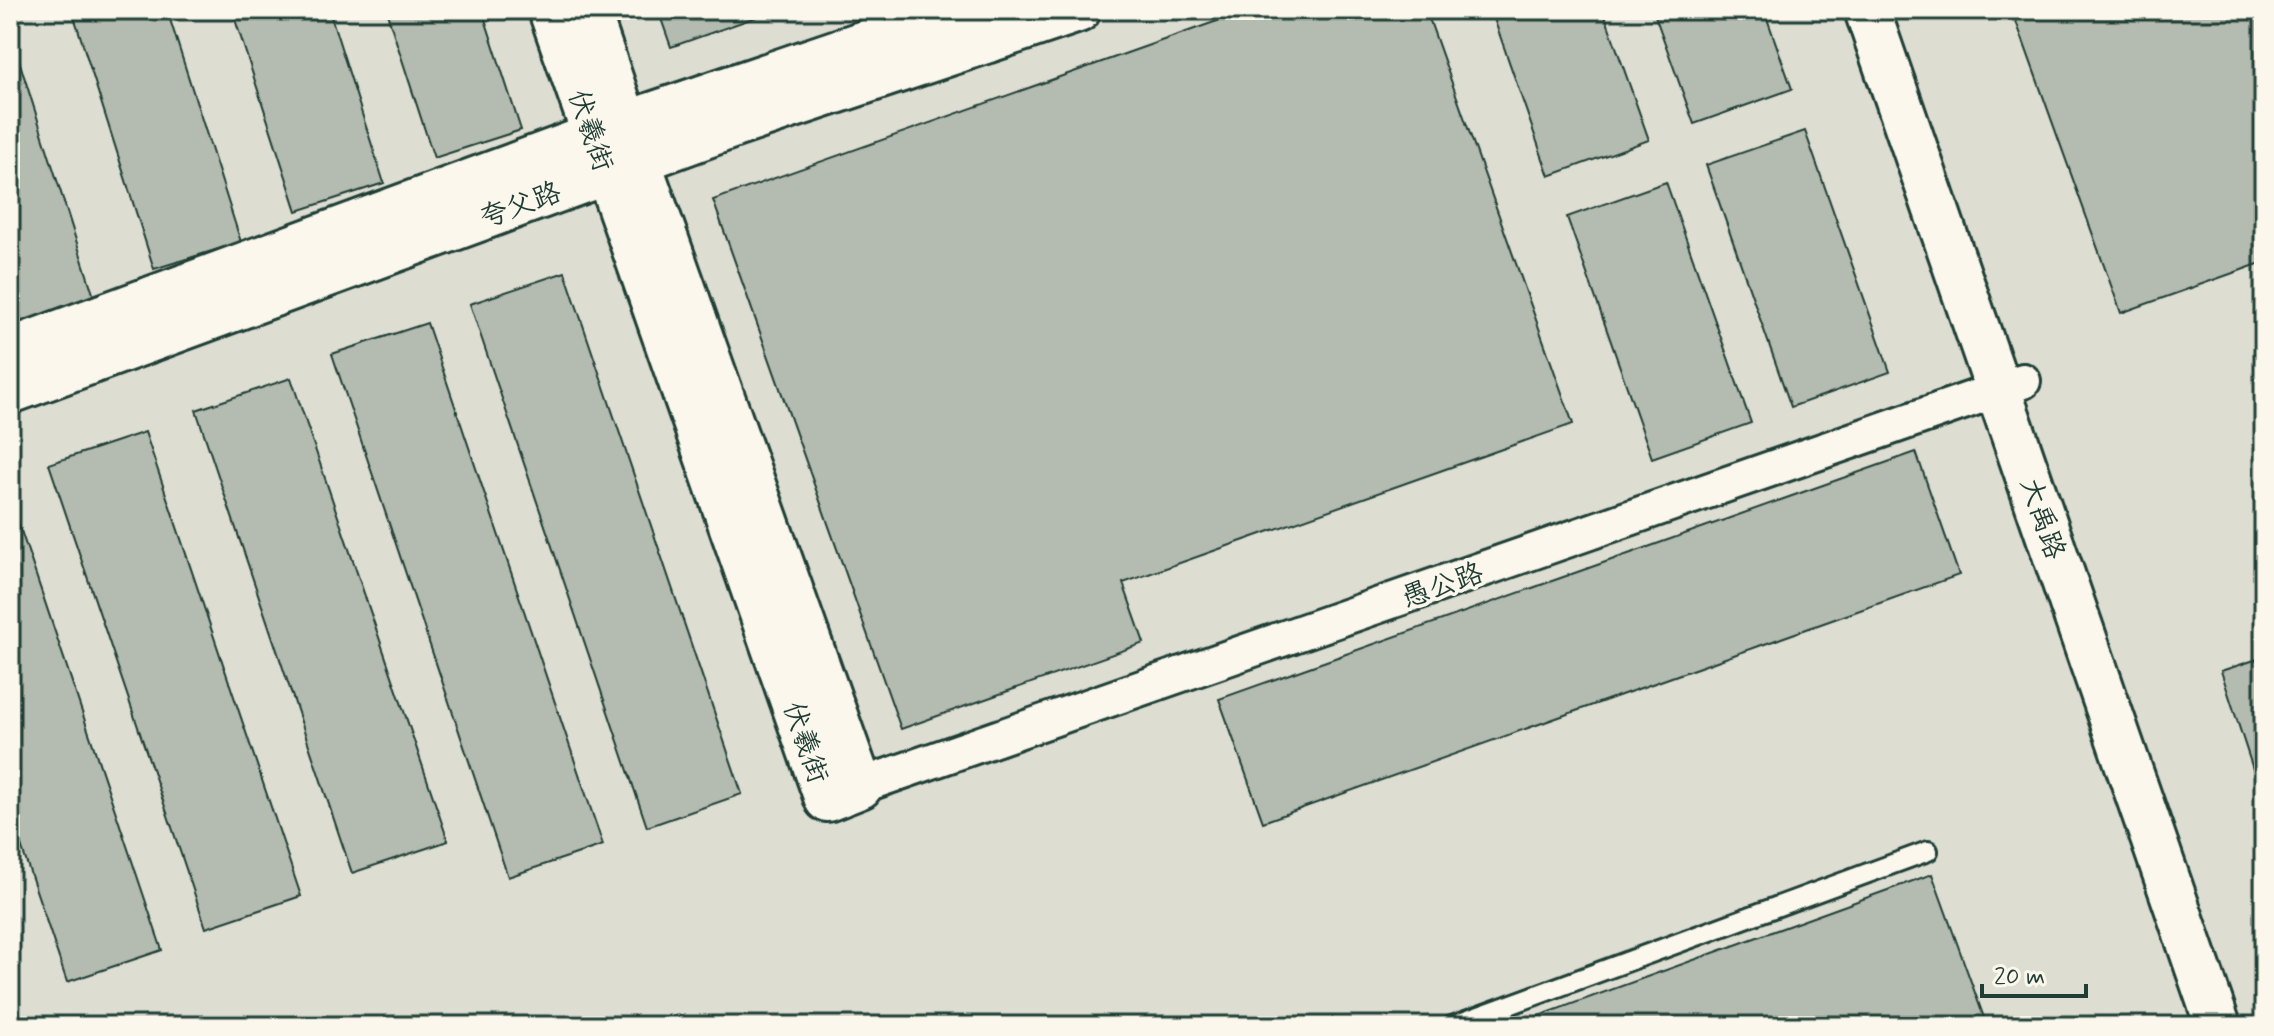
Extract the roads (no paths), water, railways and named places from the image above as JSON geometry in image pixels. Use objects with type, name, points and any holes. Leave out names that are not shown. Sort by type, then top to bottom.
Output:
[{"type":"street","name":"伏羲街","points":[[551,10],[616,149]]},
{"type":"street","name":"伏羲街","points":[[587,10],[616,149],[827,799],[860,786]]},
{"type":"street","name":"夸父路","points":[[10,391],[962,10]]},
{"type":"street","name":"夸父路","points":[[10,351],[616,149],[734,125],[1078,10]]},
{"type":"street","name":"大禹路","points":[[1867,10],[2011,385],[2245,1026]]},
{"type":"street","name":"大禹路","points":[[1895,10],[2011,385],[2218,1026]]},
{"type":"street","name":"愚公路","points":[[860,786],[2011,385]]},
{"type":"lane","points":[[1452,1026],[1928,851]]}]
